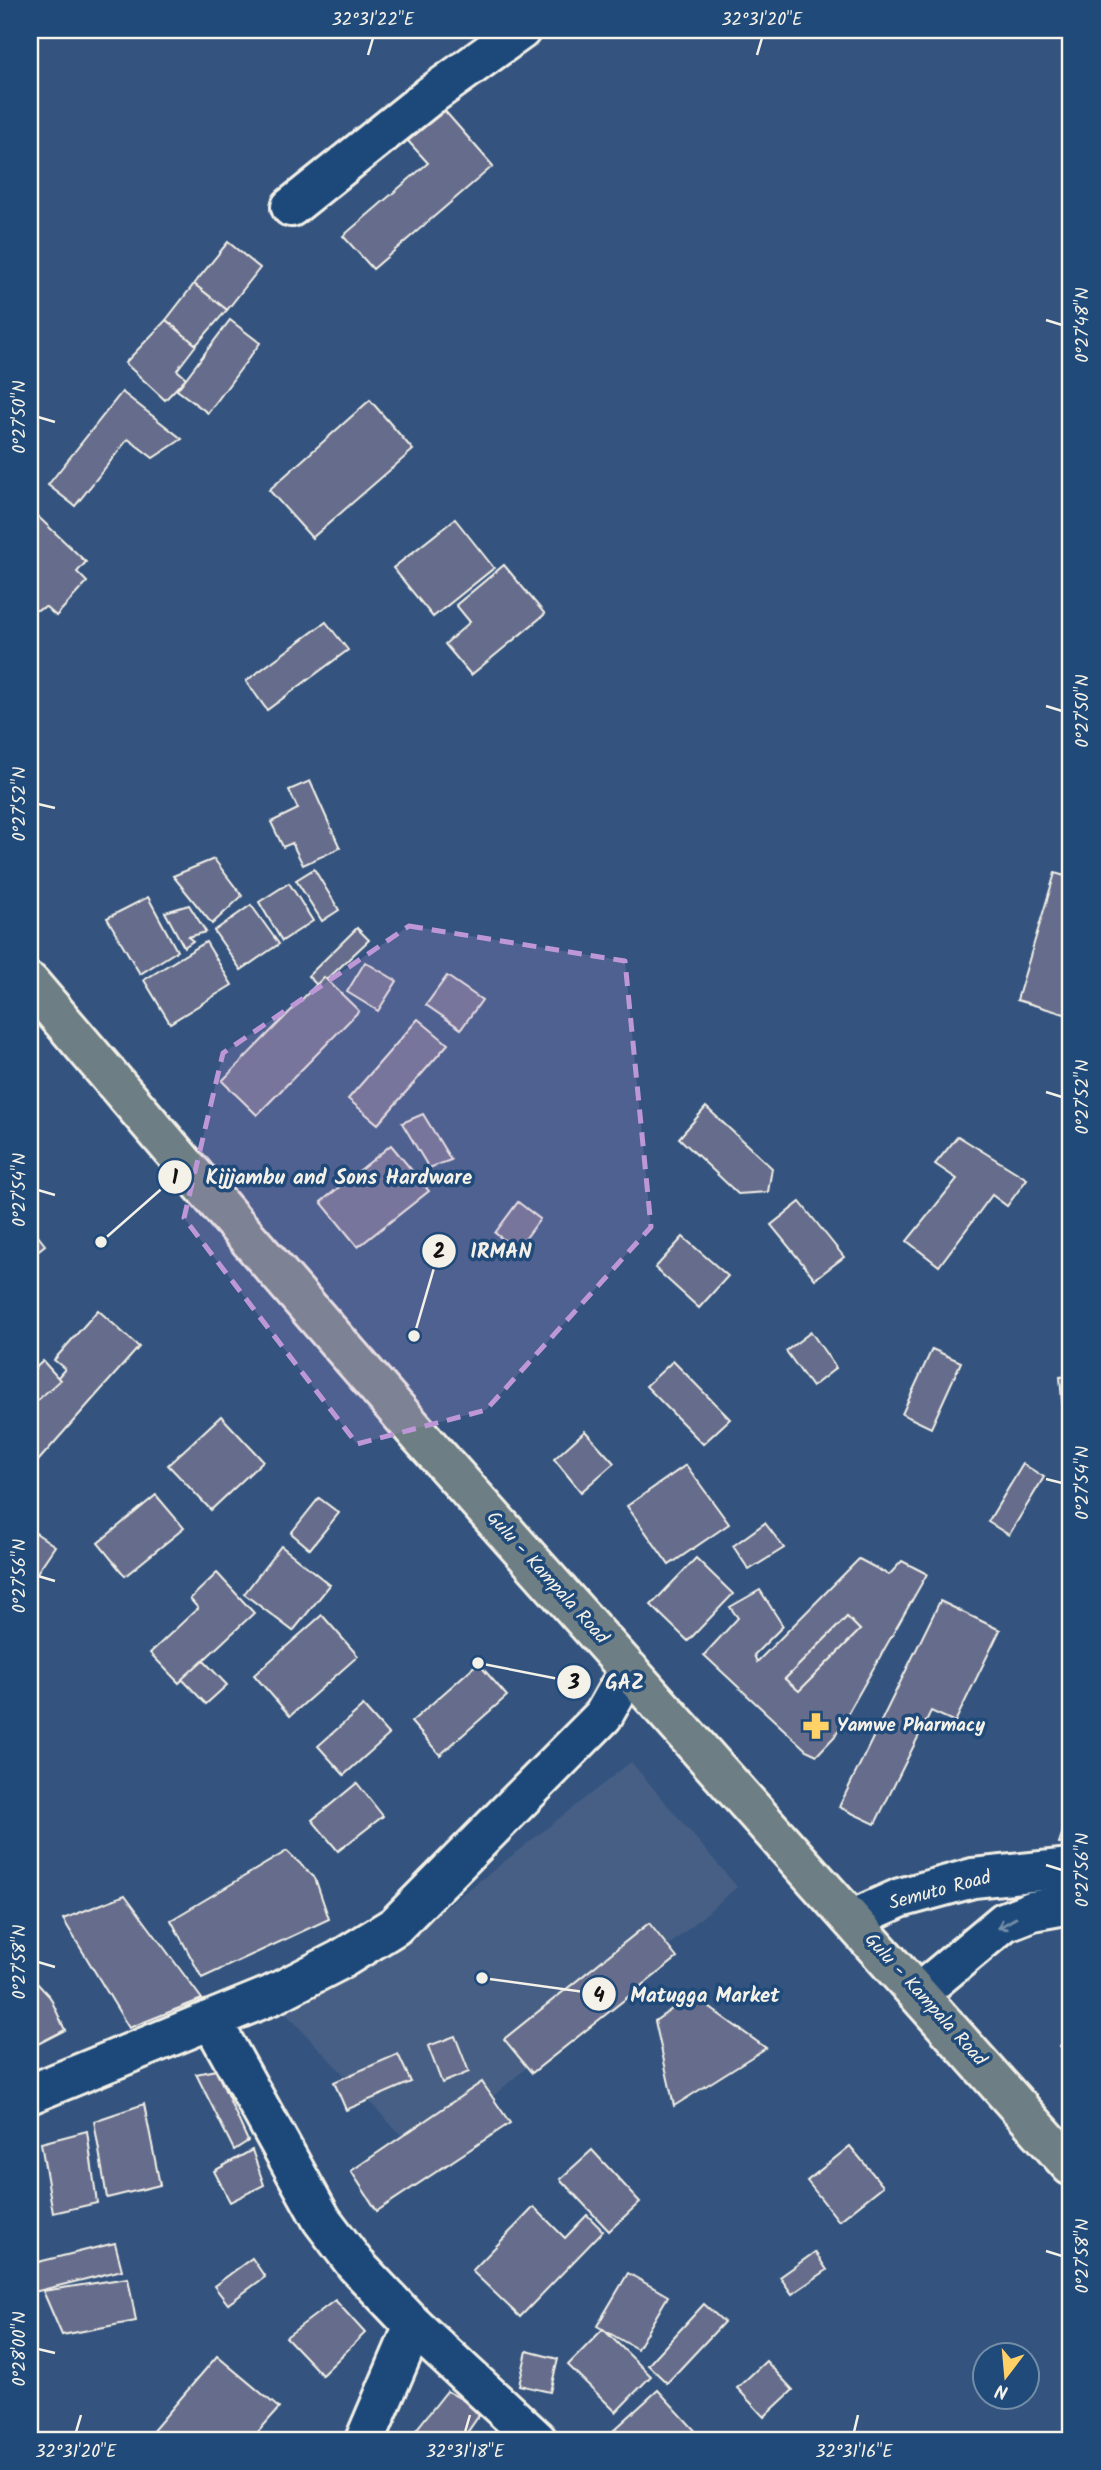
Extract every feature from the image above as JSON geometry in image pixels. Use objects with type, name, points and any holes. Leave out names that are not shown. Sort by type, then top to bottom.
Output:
[{"type":"main road","name":"Gulu - Kampala Road","points":[[30,983],[250,1241],[1071,2166]]},
{"type":"street","points":[[291,207],[431,95],[521,30]]},
{"type":"street","points":[[30,2094],[272,1995],[340,1960],[395,1926],[603,1716],[629,1670]]},
{"type":"street","name":"Semuto Road","points":[[853,1919],[900,1898],[973,1878],[1071,1868]]},
{"type":"street","points":[[919,1993],[1004,1922],[1032,1911],[1071,1904]]},
{"type":"street","points":[[212,2021],[322,2220],[356,2265],[414,2326],[537,2440]]},
{"type":"street","points":[[365,2440],[414,2326]]},
{"type":"highlighted area","points":[[409,926],[625,961],[651,1227],[486,1410],[357,1444],[184,1218],[223,1053]]},
{"type":"shaded area","points":[[631,1762],[737,1887],[422,2157],[276,2003],[388,1953]]},
{"type":"building","points":[[444,110],[493,166],[373,269],[343,236],[428,163],[408,141]]},
{"type":"building","points":[[228,242],[260,268],[227,310],[194,284]]},
{"type":"building","points":[[194,284],[227,310],[196,345],[166,320]]},
{"type":"building","points":[[166,320],[196,345],[177,370],[186,378],[165,400],[125,363]]},
{"type":"building","points":[[230,320],[260,343],[208,413],[177,390]]},
{"type":"building","points":[[122,392],[182,439],[153,458],[128,439],[75,506],[48,485]]},
{"type":"building","points":[[370,400],[413,450],[312,538],[269,490]]},
{"type":"building","points":[[30,509],[86,562],[77,572],[87,582],[56,616],[46,607],[34,611],[30,608]]},
{"type":"building","points":[[455,519],[494,568],[433,617],[393,568]]},
{"type":"building","points":[[504,565],[545,614],[471,675],[445,644],[470,622],[456,605]]},
{"type":"building","points":[[326,622],[348,650],[267,710],[246,681]]},
{"type":"building","points":[[310,781],[340,848],[303,865],[292,843],[283,847],[271,822],[298,809],[289,790]]},
{"type":"building","points":[[214,859],[242,896],[212,924],[173,876]]},
{"type":"building","points":[[314,869],[339,910],[322,921],[296,880]]},
{"type":"building","points":[[1055,873],[1071,878],[1071,1016],[1017,1000]]},
{"type":"building","points":[[289,883],[313,921],[282,941],[259,902]]},
{"type":"building","points":[[148,897],[177,951],[140,974],[107,918]]},
{"type":"building","points":[[189,905],[206,932],[188,937],[193,941],[184,947],[165,912]]},
{"type":"building","points":[[251,905],[279,944],[241,970],[214,931]]},
{"type":"building","points":[[357,928],[369,940],[319,987],[308,976]]},
{"type":"building","points":[[206,942],[232,985],[170,1023],[144,980]]},
{"type":"building","points":[[365,962],[397,981],[378,1011],[347,992]]},
{"type":"building","points":[[447,976],[482,1000],[461,1029],[426,1005]]},
{"type":"building","points":[[324,977],[359,1011],[257,1115],[222,1081]]},
{"type":"building","points":[[418,1019],[448,1044],[378,1124],[348,1099]]},
{"type":"building","points":[[706,1107],[772,1168],[768,1192],[738,1194],[679,1138]]},
{"type":"building","points":[[423,1114],[451,1160],[429,1168],[402,1123]]},
{"type":"building","points":[[958,1136],[1027,1179],[1007,1206],[992,1195],[939,1266],[907,1241],[957,1179],[935,1164]]},
{"type":"building","points":[[391,1145],[429,1191],[358,1247],[321,1202]]},
{"type":"building","points":[[518,1202],[540,1219],[517,1250],[495,1233]]},
{"type":"building","points":[[800,1202],[844,1257],[815,1279],[771,1225]]},
{"type":"building","points":[[30,1226],[45,1245],[30,1257]]},
{"type":"building","points":[[683,1237],[728,1276],[699,1308],[655,1268]]},
{"type":"building","points":[[98,1310],[139,1347],[30,1470],[30,1409],[65,1369],[54,1360]]},
{"type":"building","points":[[811,1332],[836,1368],[812,1387],[786,1351]]},
{"type":"building","points":[[932,1349],[961,1362],[931,1428],[902,1414]]},
{"type":"building","points":[[43,1361],[60,1380],[30,1407],[30,1373]]},
{"type":"building","points":[[673,1361],[730,1419],[703,1444],[646,1386]]},
{"type":"building","points":[[1071,1376],[1071,1446],[1066,1447],[1060,1377]]},
{"type":"building","points":[[221,1416],[263,1461],[211,1510],[168,1465]]},
{"type":"building","points":[[585,1431],[614,1463],[581,1492],[554,1459]]},
{"type":"building","points":[[1023,1464],[1044,1477],[1009,1535],[988,1522]]},
{"type":"building","points":[[686,1465],[729,1524],[669,1565],[627,1506]]},
{"type":"building","points":[[156,1495],[184,1528],[125,1576],[98,1543]]},
{"type":"building","points":[[319,1498],[339,1513],[310,1549],[291,1533]]},
{"type":"building","points":[[765,1523],[784,1548],[749,1570],[733,1546]]},
{"type":"building","points":[[30,1529],[55,1546],[30,1583]]},
{"type":"building","points":[[281,1546],[330,1585],[293,1631],[244,1594]]},
{"type":"building","points":[[696,1558],[733,1594],[688,1641],[651,1605]]},
{"type":"building","points":[[859,1559],[889,1575],[902,1561],[927,1574],[835,1736],[817,1755],[806,1750],[704,1655],[738,1618],[730,1607],[760,1590],[783,1626],[754,1655],[757,1662]],"holes":[[[847,1617],[860,1630],[799,1691],[785,1679]]]},
{"type":"building","points":[[217,1573],[254,1613],[179,1683],[150,1653],[198,1608],[190,1599]]},
{"type":"building","points":[[940,1601],[1000,1630],[955,1722],[931,1711],[875,1824],[839,1807]]},
{"type":"building","points":[[322,1615],[358,1656],[290,1716],[254,1675]]},
{"type":"building","points":[[847,1617],[860,1630],[799,1691],[785,1679]]},
{"type":"building","points":[[203,1660],[227,1685],[206,1704],[182,1679]]},
{"type":"building","points":[[478,1663],[507,1696],[440,1755],[411,1722]]},
{"type":"building","points":[[363,1706],[389,1735],[344,1775],[318,1746]]},
{"type":"building","points":[[357,1783],[383,1816],[338,1851],[312,1820]]},
{"type":"building","points":[[1071,1808],[1071,1848],[1059,1843]]},
{"type":"building","points":[[287,1851],[315,1878],[329,1919],[202,1978],[171,1920]]},
{"type":"building","points":[[125,1895],[202,1999],[129,2028],[63,1919]]},
{"type":"building","points":[[649,1923],[677,1958],[532,2073],[504,2039]]},
{"type":"building","points":[[35,1981],[50,1997],[65,2030],[30,2048],[30,1983]]},
{"type":"building","points":[[692,1995],[766,2048],[674,2106],[655,2021]]},
{"type":"building","points":[[1071,2031],[1071,2054],[1060,2046]]},
{"type":"building","points":[[455,2036],[469,2072],[442,2083],[428,2046]]},
{"type":"building","points":[[398,2054],[411,2082],[346,2110],[334,2082]]},
{"type":"building","points":[[216,2070],[248,2141],[234,2150],[196,2074]]},
{"type":"building","points":[[482,2082],[510,2123],[377,2211],[351,2171]]},
{"type":"building","points":[[144,2104],[160,2185],[107,2198],[94,2121]]},
{"type":"building","points":[[87,2131],[97,2203],[53,2213],[41,2143]]},
{"type":"building","points":[[850,2146],[883,2186],[839,2221],[807,2181]]},
{"type":"building","points":[[252,2150],[264,2185],[230,2202],[214,2171]]},
{"type":"building","points":[[592,2150],[640,2202],[609,2231],[560,2179]]},
{"type":"building","points":[[534,2207],[565,2238],[587,2215],[603,2231],[520,2317],[472,2271]]},
{"type":"building","points":[[115,2243],[122,2270],[30,2293],[30,2264]]},
{"type":"building","points":[[815,2252],[827,2270],[792,2294],[780,2277]]},
{"type":"building","points":[[252,2258],[265,2277],[228,2304],[214,2286]]},
{"type":"building","points":[[628,2273],[668,2296],[637,2349],[597,2326]]},
{"type":"building","points":[[128,2278],[136,2321],[62,2335],[43,2291]]},
{"type":"building","points":[[335,2300],[365,2333],[322,2375],[286,2337]]},
{"type":"building","points":[[704,2304],[724,2322],[667,2383],[648,2365]]},
{"type":"building","points":[[603,2329],[651,2376],[616,2412],[568,2365]]},
{"type":"building","points":[[527,2351],[558,2359],[550,2392],[519,2385]]},
{"type":"building","points":[[217,2356],[279,2408],[251,2440],[145,2440]]},
{"type":"building","points":[[766,2361],[793,2390],[764,2417],[737,2388]]},
{"type":"building","points":[[658,2390],[701,2437],[697,2440],[603,2440]]},
{"type":"building","points":[[447,2391],[482,2411],[462,2440],[408,2440]]},
{"type":"place","name":"Kijjambu and Sons Hardware","points":[[101,1242]]},
{"type":"place","name":"IRMAN","points":[[414,1336]]},
{"type":"place","name":"GAZ","points":[[478,1663]]},
{"type":"place","name":"Yamwe Pharmacy","points":[[816,1726]]},
{"type":"place","name":"Matugga Market","points":[[482,1978]]}]
